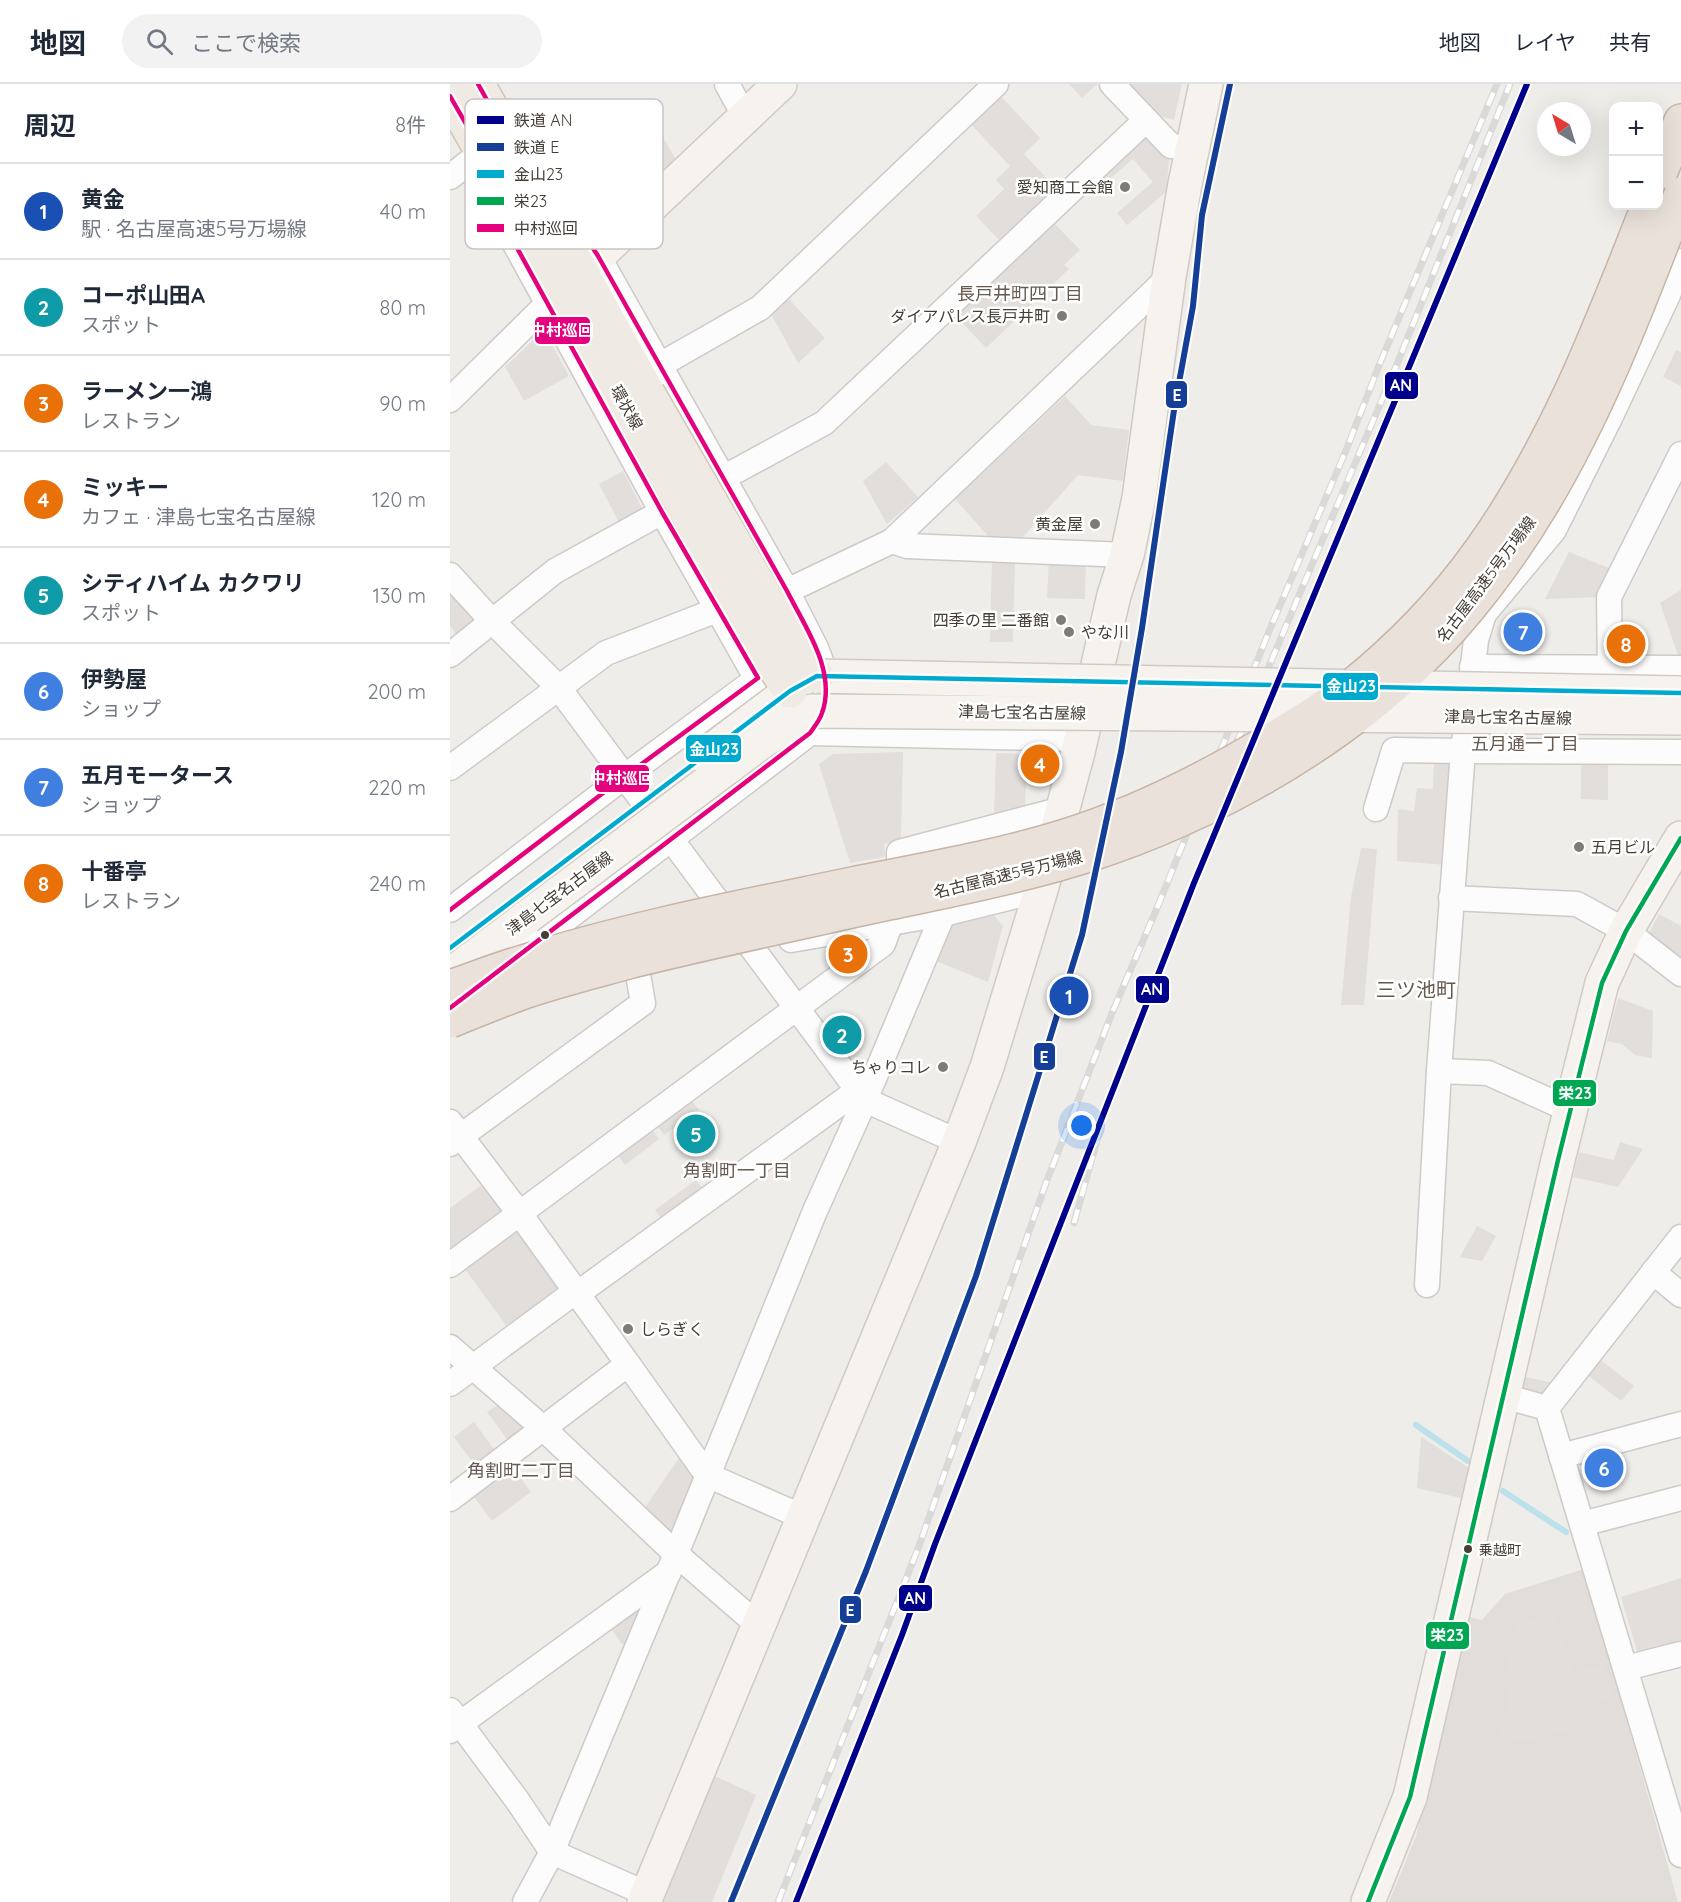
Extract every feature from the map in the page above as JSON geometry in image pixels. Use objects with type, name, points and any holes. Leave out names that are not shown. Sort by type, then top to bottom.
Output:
[{"type":"highway","points":[[1663,169],[1681,122]]},
{"type":"highway","name":"名古屋高速5号万場線","points":[[450,1021],[527,991],[629,962],[978,884],[1060,863],[1125,842],[1184,818],[1251,784],[1310,748],[1373,703],[1419,663],[1458,620],[1539,509],[1605,385],[1681,194]]},
{"type":"highway","name":"名古屋高速5号万場線","points":[[450,987],[522,962],[600,940],[1061,837],[1181,791],[1291,729],[1345,692],[1390,654],[1437,606],[1482,549],[1541,450],[1577,380],[1646,210]]},
{"type":"main road","name":"環状線","points":[[478,84],[482,99]]},
{"type":"main road","name":"環状線","points":[[450,96],[465,112]]},
{"type":"main road","name":"環状線","points":[[559,249],[645,388],[766,656],[809,692]]},
{"type":"street","points":[[727,84],[746,117]]},
{"type":"street","points":[[663,195],[780,84]]},
{"type":"street","points":[[645,388],[760,308],[996,84]]},
{"type":"street","points":[[1112,84],[1171,146],[1191,148]]},
{"type":"street","points":[[673,1563],[453,1722],[517,1800],[552,1852],[645,1898],[959,1142],[987,1067],[1041,890],[1081,739],[1114,595],[1127,555],[1139,498],[1169,277],[1191,148],[1206,84]]},
{"type":"street","points":[[723,478],[824,423],[1146,120]]},
{"type":"street","points":[[450,177],[465,164]]},
{"type":"street","points":[[517,249],[717,610],[766,695],[779,710],[852,664],[1098,667]]},
{"type":"street","points":[[594,249],[645,388],[723,478],[787,591],[809,692]]},
{"type":"street","points":[[598,256],[605,249]]},
{"type":"street","points":[[1427,1285],[1451,898],[1463,751],[1476,640],[1484,614],[1554,530],[1608,422],[1675,298],[1681,261]]},
{"type":"street","points":[[787,591],[892,541],[1169,277]]},
{"type":"street","points":[[453,390],[547,304]]},
{"type":"street","points":[[1610,668],[1609,597],[1681,454]]},
{"type":"street","points":[[450,656],[555,571],[662,512]]},
{"type":"street","points":[[892,541],[907,546],[1127,555]]},
{"type":"street","points":[[450,576],[558,687],[861,1096],[959,1142]]},
{"type":"street","points":[[450,768],[606,653],[717,610]]},
{"type":"street","points":[[1472,667],[1681,668]]},
{"type":"street","points":[[758,678],[809,692],[1081,739]]},
{"type":"street","points":[[450,910],[758,678]]},
{"type":"street","points":[[450,1008],[672,840],[809,692]]},
{"type":"street","name":"津島七宝名古屋線","points":[[809,692],[1681,718]]},
{"type":"street","name":"津島七宝名古屋線","points":[[450,975],[521,909],[809,692],[1681,693]]},
{"type":"street","points":[[1376,809],[1394,750],[1681,752]]},
{"type":"street","points":[[450,1265],[883,944],[896,921],[899,852],[1062,809]]},
{"type":"street","points":[[1368,1902],[1410,1797],[1570,1110],[1602,983],[1626,931],[1681,838]]},
{"type":"street","points":[[450,1027],[534,994],[637,969],[943,914],[1041,890]]},
{"type":"street","points":[[1451,898],[1577,904],[1626,931],[1681,974]]},
{"type":"street","name":"津島七宝名古屋線","points":[[450,948],[521,909]]},
{"type":"street","points":[[525,1902],[552,1852],[673,1563],[861,1096],[943,914]]},
{"type":"street","points":[[637,969],[643,1003],[453,1134],[520,1214],[707,1475],[803,1517]]},
{"type":"street","points":[[1439,1071],[1488,1073],[1570,1110]]},
{"type":"street","points":[[450,1384],[861,1096]]},
{"type":"street","points":[[1546,1408],[1681,1237]]},
{"type":"street","points":[[1653,1272],[1681,1295]]},
{"type":"street","points":[[450,1347],[544,1429],[673,1563],[758,1625]]},
{"type":"street","points":[[450,1499],[627,1364]]},
{"type":"street","points":[[1503,1396],[1546,1408]]},
{"type":"street","points":[[1546,1408],[1626,1668],[1677,1823],[1681,1855]]},
{"type":"street","points":[[1561,1456],[1681,1424]]},
{"type":"street","points":[[1582,1524],[1681,1498]]},
{"type":"street","points":[[1626,1668],[1681,1654]]},
{"type":"shaded area","points":[[1069,84],[1097,84],[1082,98]]},
{"type":"shaded area","points":[[1122,84],[1182,84],[1174,120],[1146,112]]},
{"type":"shaded area","points":[[999,94],[1040,138],[1024,154],[1058,190],[1002,243],[976,216],[1004,189],[996,180],[1010,166],[969,122]]},
{"type":"shaded area","points":[[1147,135],[1169,159],[1166,192],[1127,225],[1117,213],[1153,182],[1133,159],[1097,190],[1091,182]]},
{"type":"shaded area","points":[[663,137],[678,163],[663,177]]},
{"type":"shaded area","points":[[1052,221],[1080,250],[1064,265],[1069,269],[986,348],[954,314]]},
{"type":"shaded area","points":[[787,297],[825,338],[798,363],[770,312]]},
{"type":"shaded area","points":[[544,330],[569,376],[524,401],[505,367]]},
{"type":"shaded area","points":[[1676,350],[1681,352],[1681,386],[1663,377]]},
{"type":"shaded area","points":[[1065,396],[1091,425],[1129,430],[1123,481],[1078,475],[1022,538],[988,536],[955,499]]},
{"type":"shaded area","points":[[886,462],[918,497],[887,524],[863,481]]},
{"type":"shaded area","points":[[623,471],[644,512],[620,524],[599,484]]},
{"type":"shaded area","points":[[1569,552],[1614,570],[1599,597],[1545,599]]},
{"type":"shaded area","points":[[992,558],[1015,559],[1013,642],[990,642]]},
{"type":"shaded area","points":[[1049,559],[1086,560],[1085,599],[1047,598]]},
{"type":"shaded area","points":[[450,587],[482,621],[460,639],[450,626]]},
{"type":"shaded area","points":[[1681,590],[1681,657],[1679,658],[1660,603]]},
{"type":"shaded area","points":[[903,752],[901,840],[884,844],[885,857],[850,863],[819,764],[833,754]]},
{"type":"shaded area","points":[[996,753],[1027,754],[1025,808],[994,814]]},
{"type":"shaded area","points":[[1434,756],[1456,756],[1446,865],[1397,861],[1398,809],[1414,811],[1417,788],[1433,789]]},
{"type":"shaded area","points":[[1581,759],[1608,760],[1608,800],[1581,799]]},
{"type":"shaded area","points":[[1361,848],[1377,849],[1364,1005],[1341,1005],[1351,897]]},
{"type":"shaded area","points":[[993,914],[1003,926],[988,982],[931,959],[945,926]]},
{"type":"shaded area","points":[[1659,914],[1681,926],[1681,958],[1648,935]]},
{"type":"shaded area","points":[[1618,998],[1653,1011],[1652,1058],[1635,1055],[1622,1044],[1607,1041]]},
{"type":"shaded area","points":[[689,1097],[699,1110],[664,1135],[655,1123]]},
{"type":"shaded area","points":[[650,1127],[659,1139],[625,1165],[616,1152]]},
{"type":"shaded area","points":[[1620,1142],[1643,1149],[1618,1187],[1573,1177],[1579,1152],[1614,1160]]},
{"type":"shaded area","points":[[696,1180],[705,1192],[664,1222],[655,1210]]},
{"type":"shaded area","points":[[486,1182],[508,1212],[450,1254],[450,1208]]},
{"type":"shaded area","points":[[1477,1226],[1496,1236],[1482,1261],[1460,1257]]},
{"type":"shaded area","points":[[519,1228],[566,1291],[511,1332],[462,1265]]},
{"type":"shaded area","points":[[1598,1358],[1634,1386],[1621,1401],[1585,1373]]},
{"type":"shaded area","points":[[1525,1377],[1555,1383],[1543,1400],[1521,1395]]},
{"type":"shaded area","points":[[499,1404],[529,1430],[510,1443],[487,1412]]},
{"type":"shaded area","points":[[474,1422],[496,1452],[476,1467],[454,1437]]},
{"type":"shaded area","points":[[1421,1437],[1472,1470],[1465,1499],[1417,1488]]},
{"type":"shaded area","points":[[683,1452],[700,1475],[672,1534],[644,1509]]},
{"type":"shaded area","points":[[509,1463],[531,1492],[492,1521],[470,1492]]},
{"type":"shaded area","points":[[1584,1569],[1678,1902],[1389,1902],[1416,1836],[1469,1617],[1482,1620],[1505,1594]]},
{"type":"shaded area","points":[[1681,1578],[1681,1646],[1639,1658],[1621,1597]]},
{"type":"shaded area","points":[[657,1591],[632,1648],[622,1644],[609,1626]]},
{"type":"shaded area","points":[[1555,1613],[1572,1672],[1604,1664],[1614,1699],[1582,1707],[1586,1725],[1525,1742],[1500,1737],[1510,1689],[1502,1687],[1516,1624]]},
{"type":"shaded area","points":[[706,1772],[756,1795],[712,1902],[651,1902]]},
{"type":"waterway","points":[[1416,1425],[1468,1461]]},
{"type":"waterway","points":[[1503,1491],[1566,1532]]},
{"type":"railway","points":[[778,1902],[919,1546],[1046,1183],[1112,1013],[1497,84]]},
{"type":"railway","points":[[1214,790],[1239,737],[1395,369],[1510,84]]},
{"type":"railway","points":[[1074,1223],[1108,1101]]},
{"type":"rail line","name":"E","points":[[731,1902],[866,1571],[976,1276],[1082,935],[1121,752],[1174,410],[1193,306],[1202,215],[1230,84]]},
{"type":"rail line","name":"AN","points":[[796,1902],[1194,883],[1527,84]]},
{"type":"transit line","name":"中村巡回","points":[[478,84],[486,99]]},
{"type":"transit line","name":"中村巡回","points":[[450,96],[465,122]]},
{"type":"transit line","name":"中村巡回","points":[[450,910],[758,678],[662,512],[518,249]]},
{"type":"transit line","name":"中村巡回","points":[[450,1008],[810,733],[821,716],[826,697],[822,665],[810,634],[594,249]]},
{"type":"transit line","name":"金山23","points":[[450,948],[790,691],[817,676],[1681,693]]},
{"type":"transit line","name":"栄23","points":[[1368,1902],[1410,1797],[1558,1160],[1602,983],[1626,931],[1681,838]]},
{"type":"place","name":"愛知商工会館","points":[[1125,187]]},
{"type":"place","name":"ダイアパレス長戸井町","points":[[1062,316]]},
{"type":"place","name":"黄金屋","points":[[1095,524]]},
{"type":"place","name":"四季の里 二番館","points":[[1061,620]]},
{"type":"place","name":"やな川","points":[[1069,632]]},
{"type":"place","name":"五月モータース","points":[[1523,632]]},
{"type":"place","name":"十番亭","points":[[1626,644]]},
{"type":"place","name":"ミッキー","points":[[1040,764]]},
{"type":"place","name":"五月ビル","points":[[1579,847]]},
{"type":"place","name":"ラーメン一鴻","points":[[848,954]]},
{"type":"place","name":"黄金","points":[[1069,996]]},
{"type":"place","name":"コーポ山田A","points":[[842,1035]]},
{"type":"place","name":"ちゃりコレ","points":[[943,1067]]},
{"type":"place","name":"シティハイム カクワリ","points":[[696,1134]]},
{"type":"place","name":"しらぎく","points":[[628,1329]]},
{"type":"place","name":"伊勢屋","points":[[1604,1468]]},
{"type":"place","name":"乗越町","points":[[1468,1549]]},
{"type":"district","name":"長戸井町四丁目","points":[[1020,294]]},
{"type":"district","name":"五月通一丁目","points":[[1525,744]]},
{"type":"district","name":"三ツ池町","points":[[1416,990]]},
{"type":"district","name":"角割町一丁目","points":[[737,1171]]},
{"type":"district","name":"角割町二丁目","points":[[521,1471]]}]
